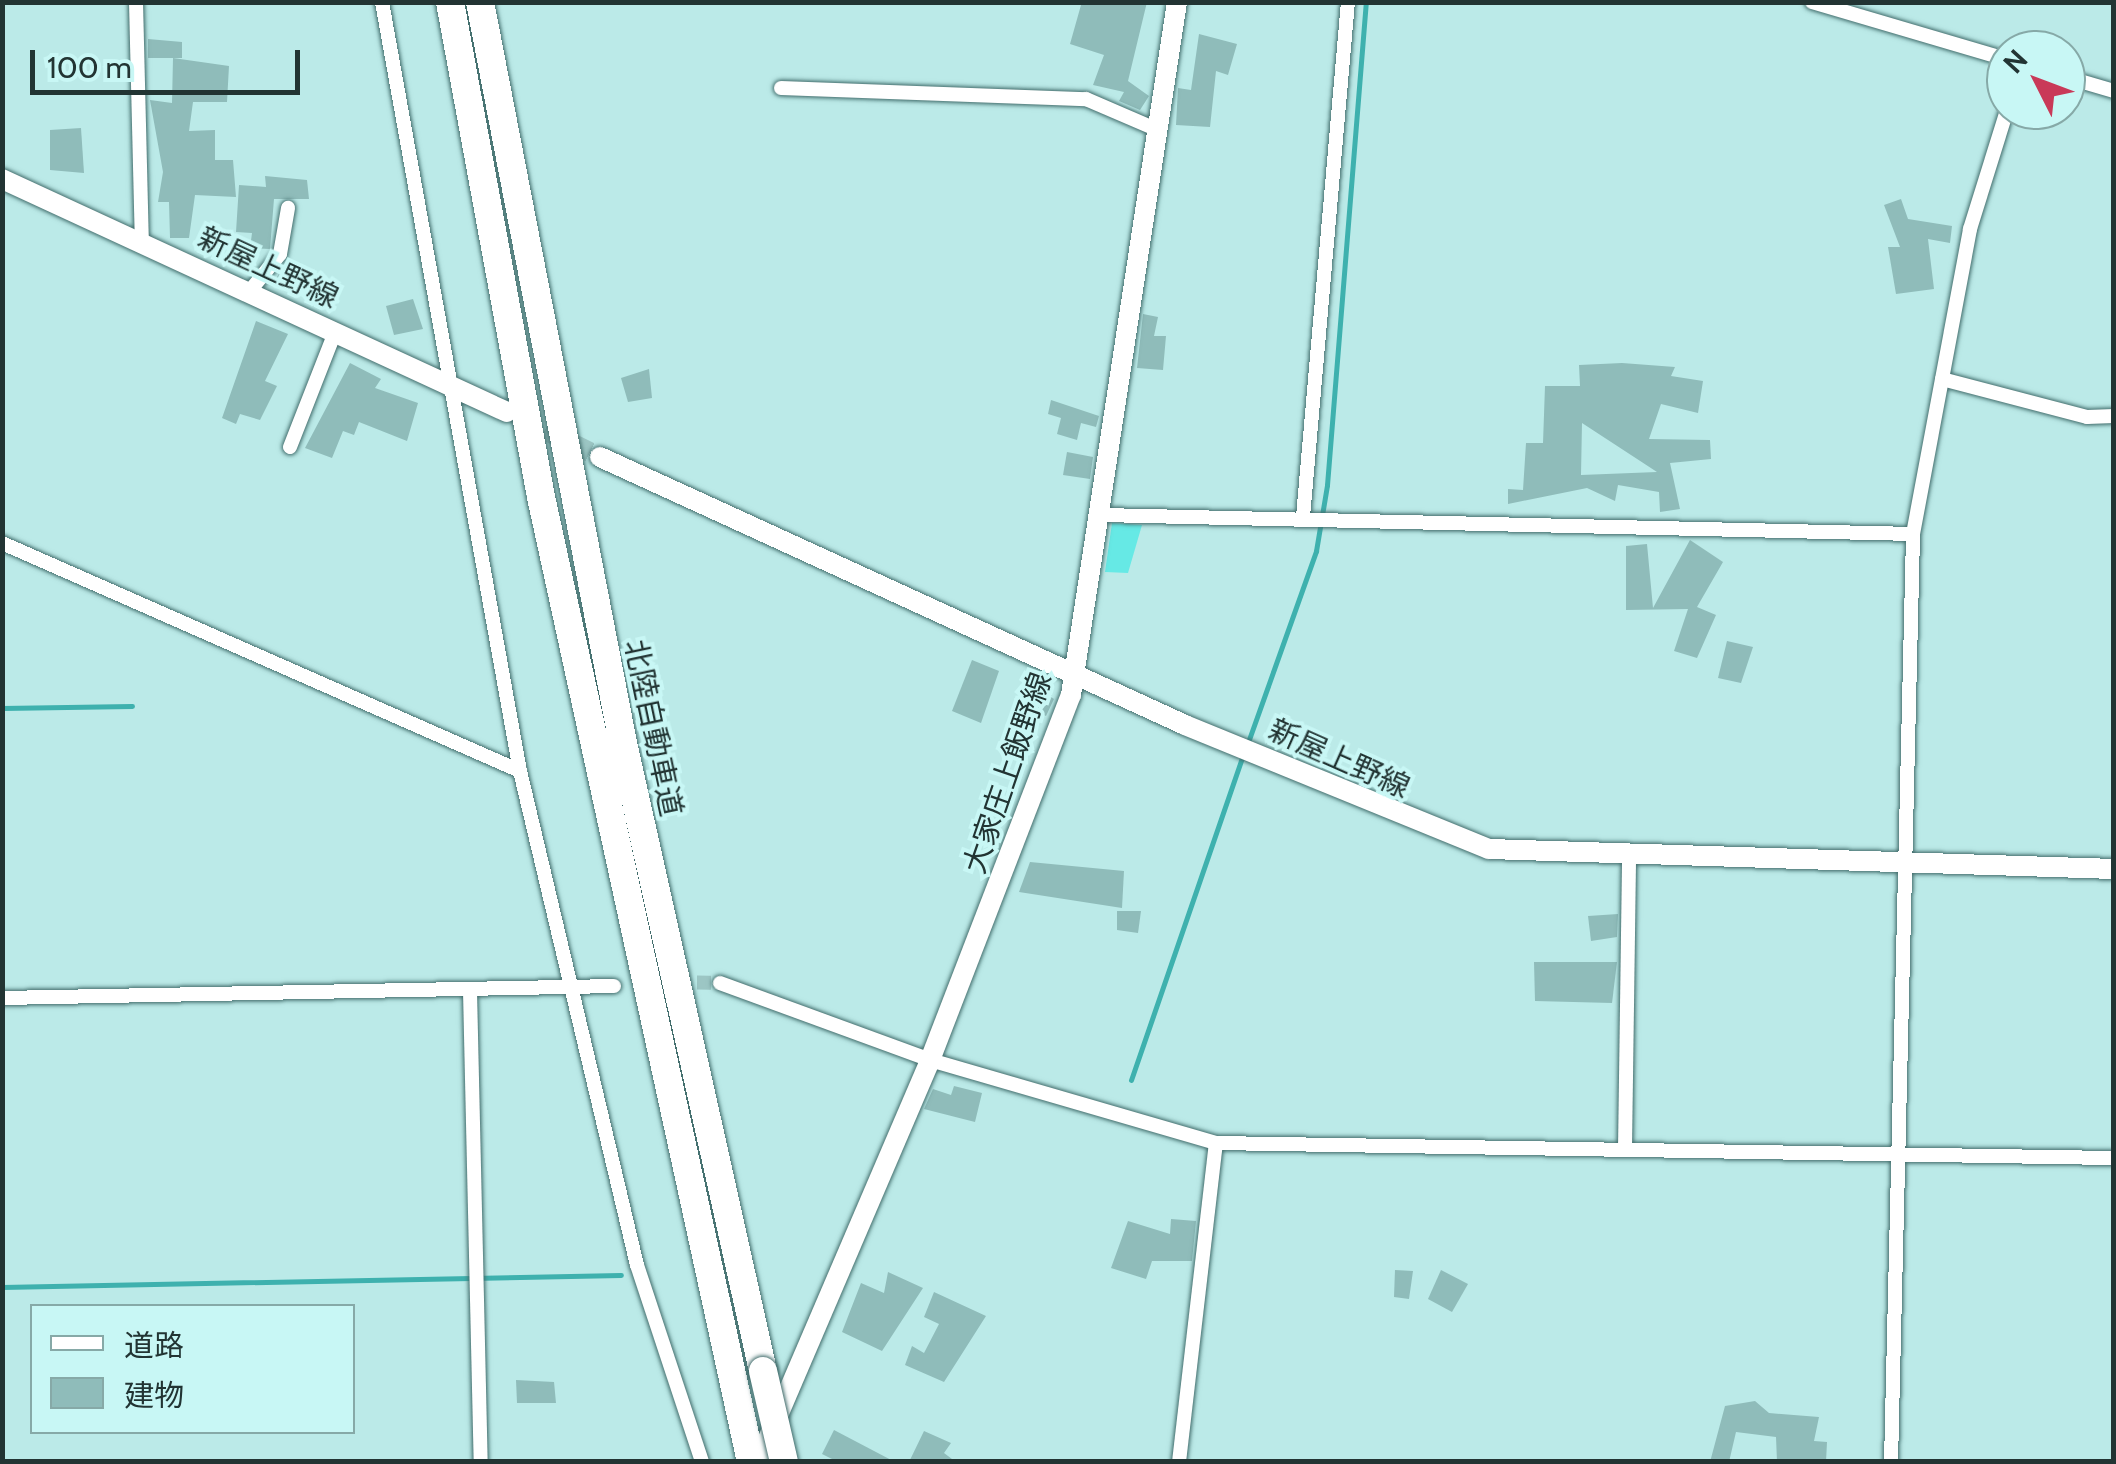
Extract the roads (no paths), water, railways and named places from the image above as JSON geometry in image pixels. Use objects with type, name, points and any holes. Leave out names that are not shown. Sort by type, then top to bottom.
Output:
[{"type":"highway","name":"北陸自動車道","points":[[450,2],[549,536],[741,1419],[754,1462]]},
{"type":"highway","name":"北陸自動車道","points":[[480,2],[622,743],[784,1462]]},
{"type":"main road","name":"大家庄上飯野線","points":[[754,1462],[930,1060],[1033,808],[1075,674],[1177,2]]},
{"type":"main road","name":"新屋上野線","points":[[2,179],[507,412]]},
{"type":"main road","name":"新屋上野線","points":[[600,456],[1418,826],[1489,848],[1629,857],[2114,869]]},
{"type":"street","points":[[136,2],[142,244]]},
{"type":"street","points":[[382,2],[520,771],[578,987],[637,1264],[702,1462]]},
{"type":"street","points":[[1303,517],[1348,2]]},
{"type":"street","points":[[1812,2],[1986,53]]},
{"type":"street","points":[[2086,83],[2114,91]]},
{"type":"street","points":[[781,88],[1086,99],[1158,130]]},
{"type":"street","points":[[1891,1462],[1913,534],[1970,228],[2001,130]]},
{"type":"street","points":[[249,292],[280,254],[288,208]]},
{"type":"street","points":[[290,447],[335,332]]},
{"type":"street","points":[[1942,379],[2087,417],[2114,416]]},
{"type":"street","points":[[1102,515],[1913,534]]},
{"type":"street","points":[[2,543],[520,771]]},
{"type":"street","points":[[1625,1148],[1629,857]]},
{"type":"street","points":[[720,983],[930,1060],[1216,1143],[2114,1158]]},
{"type":"street","points":[[2,998],[614,986]]},
{"type":"street","points":[[470,990],[481,1462]]},
{"type":"street","points":[[1179,1462],[1216,1143]]},
{"type":"waterway","points":[[1247,745],[1316,551],[1327,485],[1366,2]]},
{"type":"waterway","points":[[2,708],[132,706]]},
{"type":"waterway","points":[[1131,1080],[1243,755]]},
{"type":"waterway","points":[[2,1287],[621,1275]]},
{"type":"tunnel","points":[[518,417],[600,457]]},
{"type":"tunnel","points":[[676,982],[720,983]]}]
